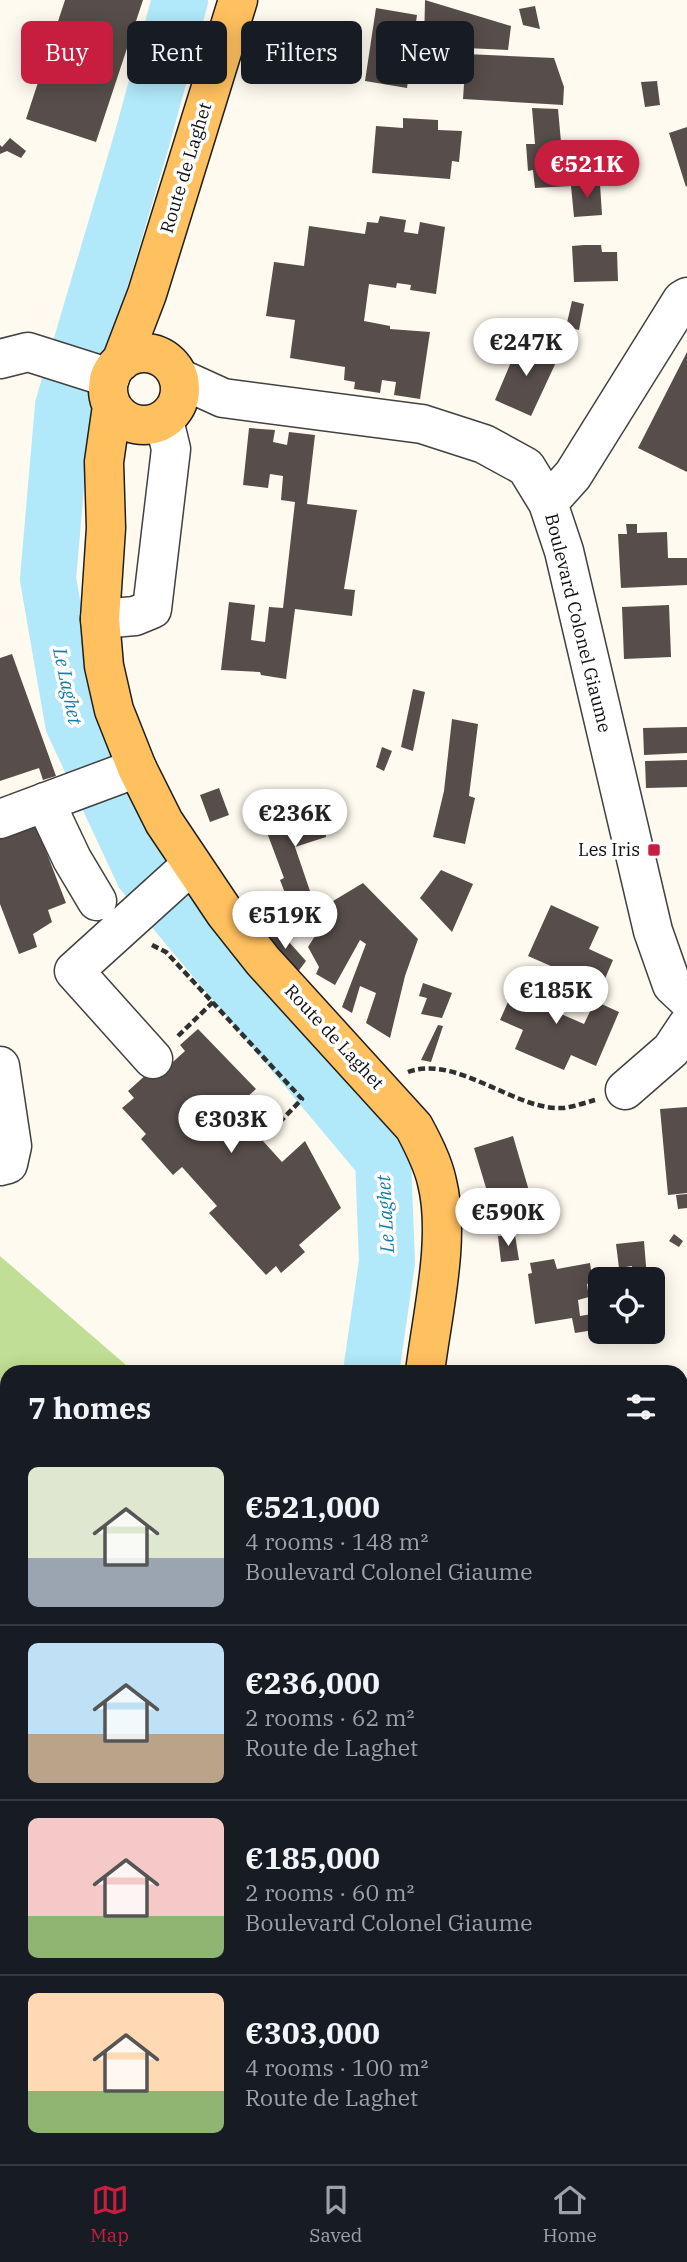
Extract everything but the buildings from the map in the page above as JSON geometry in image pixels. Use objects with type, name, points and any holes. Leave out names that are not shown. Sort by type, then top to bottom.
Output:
[{"type":"main road","name":"Route de Laghet","points":[[238,0],[159,256],[159,336],[138,390],[106,528],[100,619],[104,666],[129,771],[164,822],[184,870],[414,1127],[427,1154],[437,1182],[441,1218],[426,1365]]},
{"type":"street","points":[[548,503],[573,475],[687,297]]},
{"type":"street","points":[[14,356],[138,390],[171,449],[152,609],[135,616],[100,619]]},
{"type":"street","name":"Boulevard Colonel Giaume","points":[[138,390],[379,416],[453,432],[508,454],[526,467],[548,503],[564,551],[653,932],[672,985],[687,999]]},
{"type":"street","points":[[116,916],[26,805],[129,771]]},
{"type":"street","points":[[153,1059],[74,971],[116,916],[184,870]]},
{"type":"street","points":[[611,1095],[671,1050],[687,1026]]},
{"type":"street","points":[[0,1066],[12,1146],[8,1164],[0,1166]]},
{"type":"path","points":[[116,916],[166,952],[302,1099],[272,1130]]},
{"type":"path","points":[[153,1059],[213,1002]]},
{"type":"path","points":[[433,1068],[529,1101],[561,1108],[611,1095]]},
{"type":"green space","points":[[0,1256],[126,1365],[0,1365]]},
{"type":"waterway","name":"Le Laghet","points":[[180,0],[63,406],[48,579],[73,723],[143,873],[383,1160],[387,1262],[372,1365]]},
{"type":"place","name":"Les Iris","points":[[654,850]]}]
